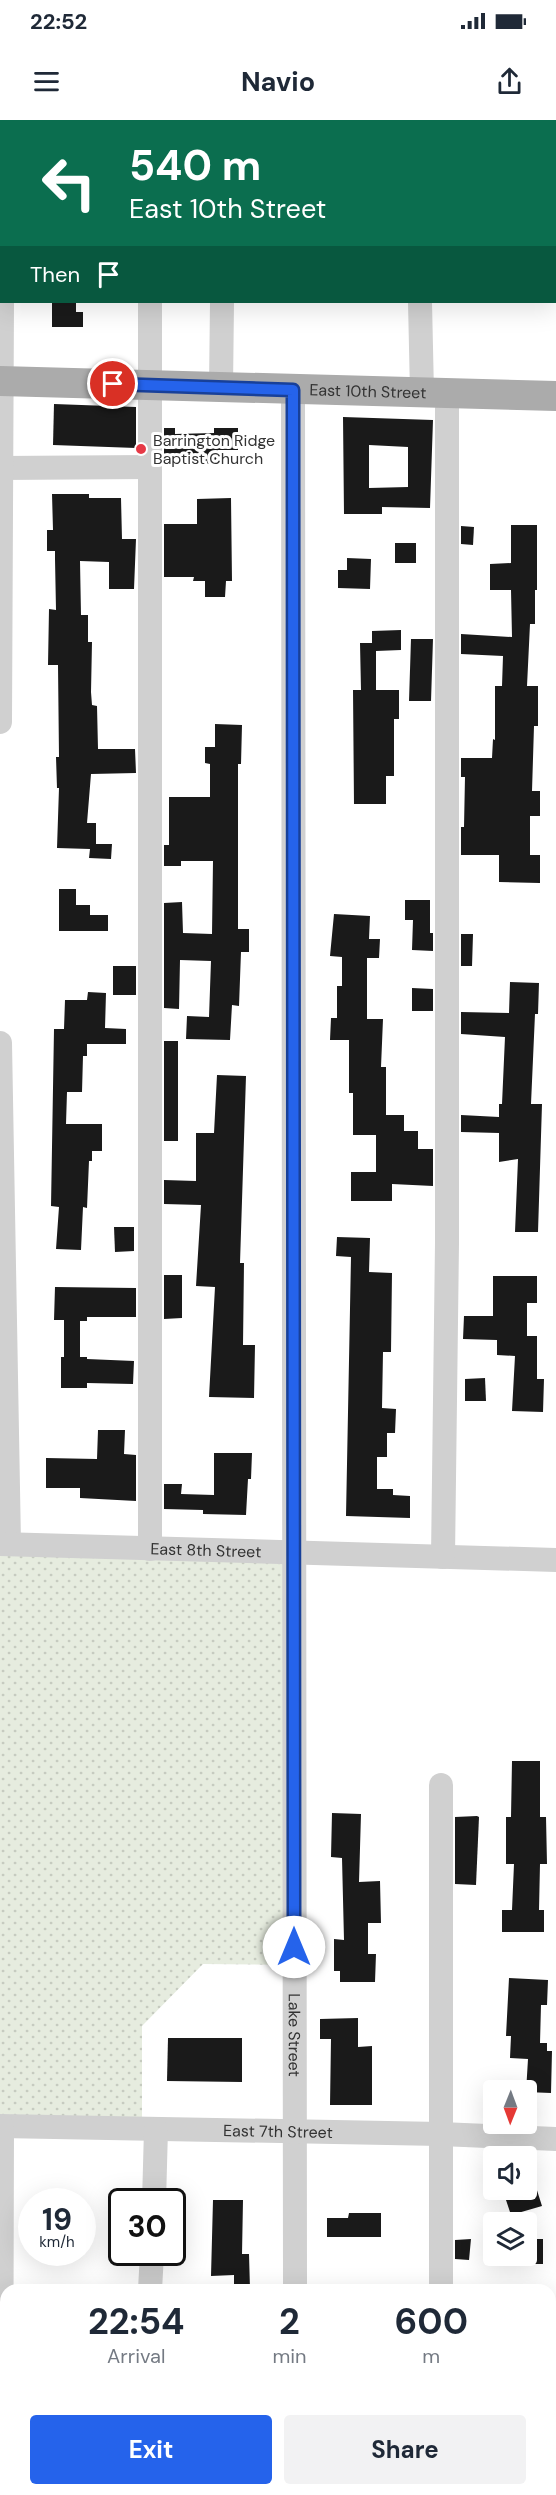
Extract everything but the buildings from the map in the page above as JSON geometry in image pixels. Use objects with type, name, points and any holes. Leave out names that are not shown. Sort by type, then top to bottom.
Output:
[{"type":"main road","name":"East 10th Street","points":[[1,381],[556,396]]},
{"type":"street","points":[[0,722],[2,303]]},
{"type":"street","points":[[150,303],[150,1549]]},
{"type":"street","points":[[221,388],[222,303]]},
{"type":"street","points":[[420,303],[434,394],[447,1255],[443,1557]]},
{"type":"street","name":"Lake Street","points":[[293,390],[295,2284]]},
{"type":"street","points":[[1,468],[149,467]]},
{"type":"street","points":[[0,1043],[4,1544]]},
{"type":"street","name":"East 8th Street","points":[[4,1544],[556,1560]]},
{"type":"street","points":[[441,1785],[441,2284]]},
{"type":"street","points":[[1,2126],[2,2284]]},
{"type":"street","name":"East 7th Street","points":[[1,2126],[441,2134],[556,2139]]},
{"type":"street","points":[[154,2188],[156,2128]]},
{"type":"street","points":[[150,2284],[151,2266]]},
{"type":"shaded area","points":[[0,1550],[287,1557],[290,1965],[203,1964],[142,2026],[142,2120],[0,2120]]},
{"type":"place","name":"Barrington Ridge Baptist Church","points":[[141,449]]},
{"type":"route","points":[[113,384],[293,390],[294,1947]]}]
